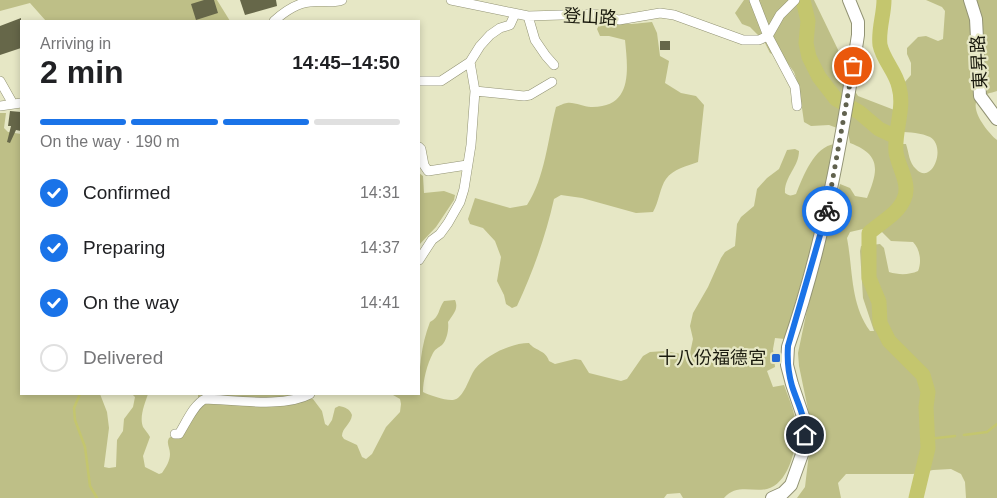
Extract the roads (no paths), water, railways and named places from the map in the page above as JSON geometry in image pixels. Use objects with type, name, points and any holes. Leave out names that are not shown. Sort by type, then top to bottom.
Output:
[{"type":"street","points":[[275,20],[298,4],[310,1],[342,0]]},
{"type":"street","name":"登山路","points":[[451,0],[528,16],[595,14],[619,20],[660,13],[674,15],[743,40],[759,40],[768,36]]},
{"type":"street","points":[[754,0],[768,36],[795,87],[797,106]]},
{"type":"street","points":[[768,36],[780,14],[795,0]]},
{"type":"street","points":[[772,498],[783,494],[792,485],[804,446],[806,425],[787,366],[788,346],[828,207],[848,102],[858,35],[858,22],[849,0]]},
{"type":"street","name":"東昇路","points":[[970,0],[976,19],[980,96],[997,119]]},
{"type":"street","points":[[420,81],[441,81],[470,62],[490,35],[510,24],[515,14]]},
{"type":"street","points":[[528,16],[536,40],[554,65]]},
{"type":"street","points":[[420,258],[432,240],[440,234],[448,223],[460,202],[464,189],[471,145],[474,91],[470,62]]},
{"type":"street","points":[[0,81],[17,104],[0,106]]},
{"type":"street","points":[[474,91],[524,96],[530,95],[552,82]]},
{"type":"street","points":[[420,148],[424,165],[428,171],[467,165]]},
{"type":"street","points":[[174,434],[179,434],[196,407],[205,399],[278,402],[296,400],[308,395]]},
{"type":"waterway","points":[[803,0],[808,21],[806,43],[809,57],[819,77],[836,99],[859,112],[879,129],[896,137]]},
{"type":"waterway","points":[[884,0],[880,45],[901,95],[896,152],[905,181],[906,193],[898,209],[869,233],[869,278],[879,302],[880,323],[889,341],[923,375],[928,392],[926,407],[928,448],[916,498]]},
{"type":"waterway","points":[[80,395],[74,408],[75,420],[85,447],[90,486],[97,498]]},
{"type":"waterway","points":[[964,435],[987,432],[997,424]]},
{"type":"waterway","points":[[928,439],[955,436]]},
{"type":"place","name":"十八份福德宮","points":[[776,358]]}]
